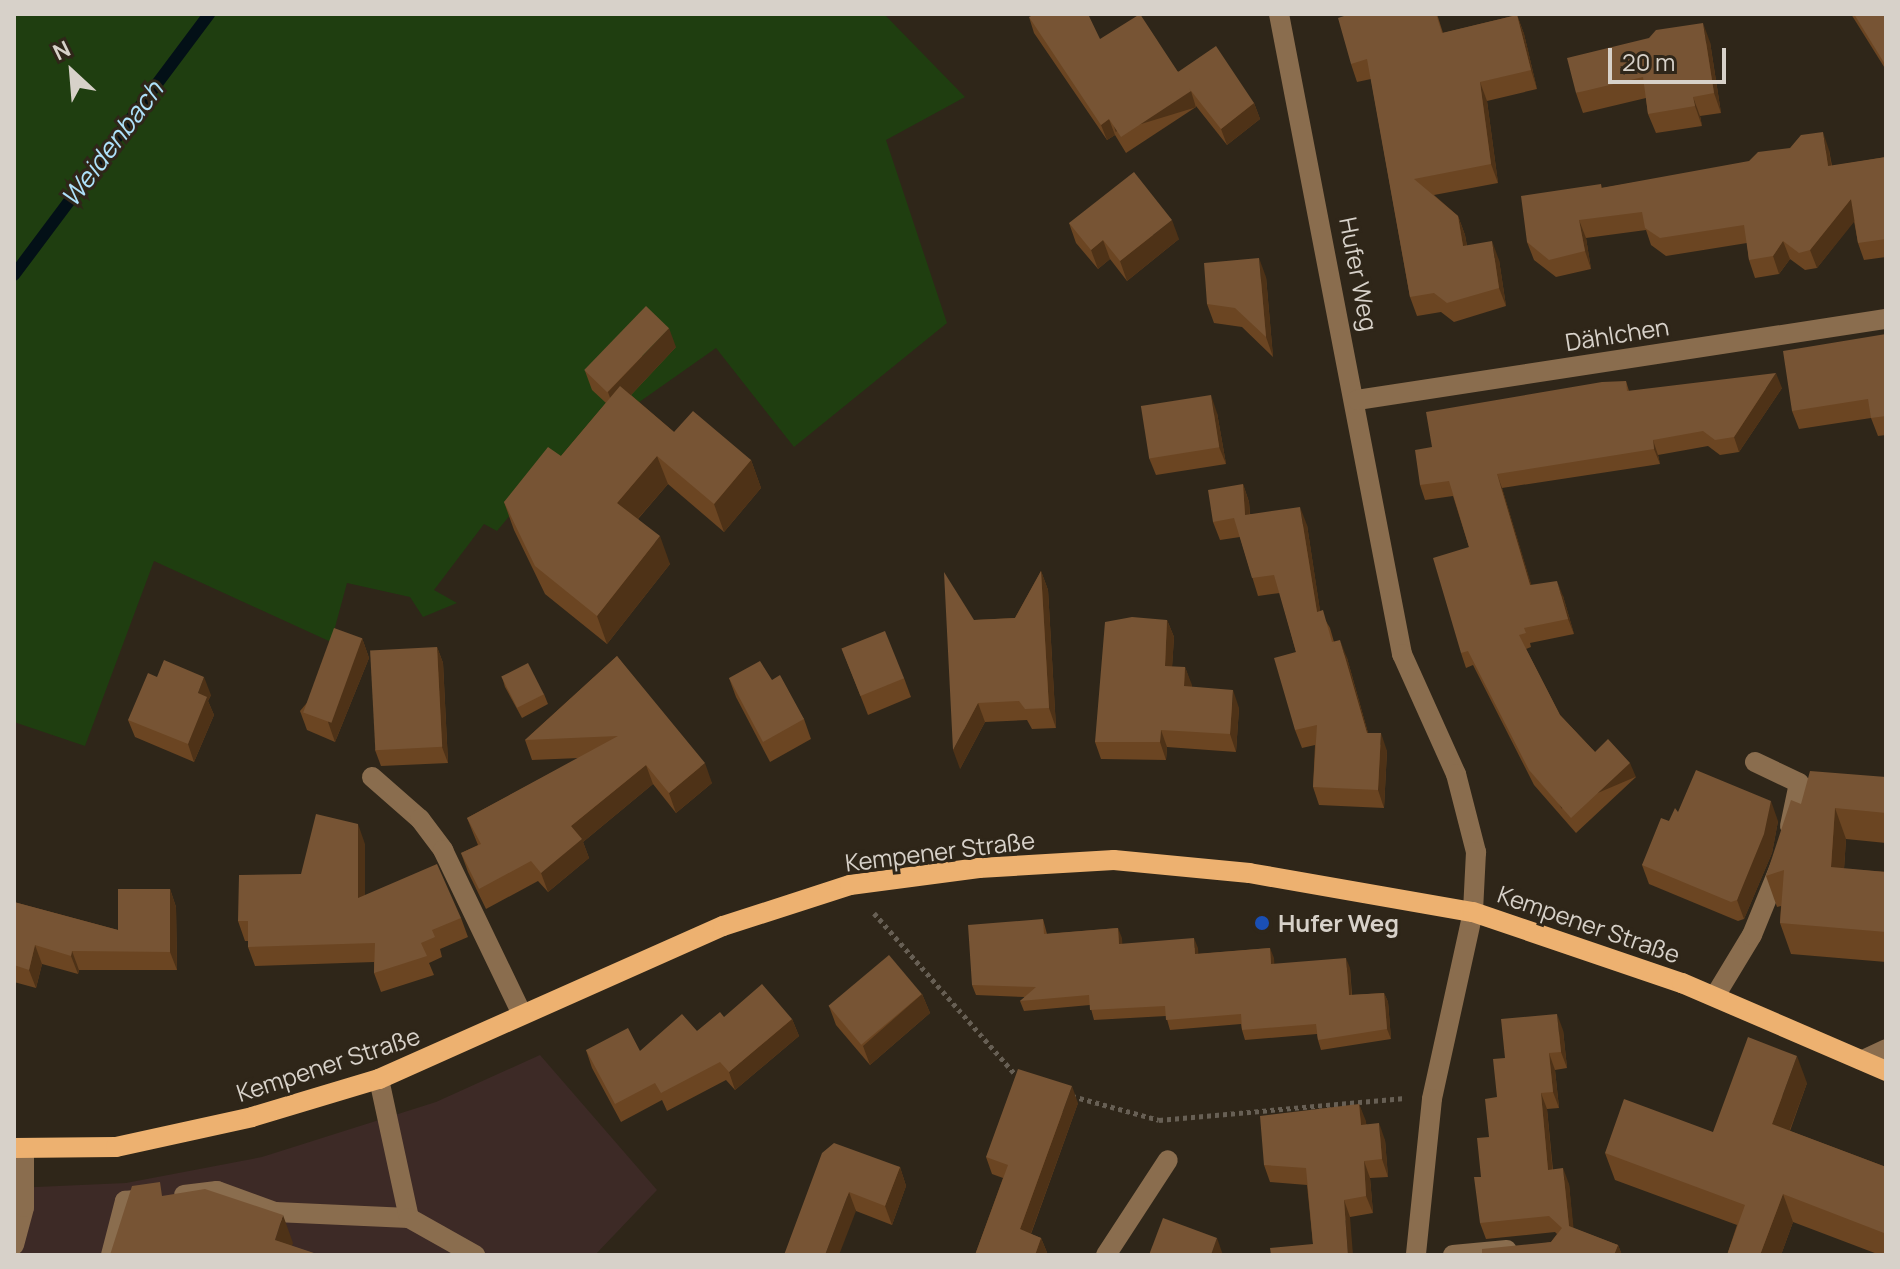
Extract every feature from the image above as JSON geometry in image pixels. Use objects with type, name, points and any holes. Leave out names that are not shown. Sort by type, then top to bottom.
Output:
[{"type":"main road","name":"Kempener Straße","points":[[19,1148],[116,1147],[252,1117],[379,1079],[449,1051],[522,1014],[723,926],[850,885],[979,868],[1114,860],[1249,873],[1473,912],[1715,996],[1865,1059],[1886,1071]]},
{"type":"street","name":"Hufer Weg","points":[[1279,14],[1357,400],[1402,654],[1467,812],[1476,852],[1473,912],[1432,1099],[1416,1255]]},
{"type":"street","name":"Dählchen","points":[[1357,400],[1886,319]]},
{"type":"street","points":[[1715,996],[1752,935],[1784,857],[1799,783],[1755,762]]},
{"type":"street","points":[[372,777],[420,819],[443,850],[522,1014]]},
{"type":"street","points":[[1865,1059],[1886,1049]]},
{"type":"street","points":[[379,1079],[409,1218]]},
{"type":"street","points":[[14,1245],[24,1207],[19,1148]]},
{"type":"street","points":[[1106,1255],[1168,1160]]},
{"type":"street","points":[[111,1255],[125,1201],[217,1191],[275,1212],[409,1218],[475,1255]]},
{"type":"street","points":[[1453,1255],[1526,1248]]},
{"type":"path","points":[[850,885],[1016,1079],[1031,1083]]},
{"type":"path","points":[[1061,1092],[1159,1120],[1432,1099]]},
{"type":"shaded area","points":[[540,1055],[657,1190],[595,1255],[14,1255],[14,1188],[126,1183],[262,1157],[436,1102]]},
{"type":"green space","points":[[14,14],[884,14],[965,97],[886,140],[947,323],[794,447],[716,348],[554,462],[497,531],[484,524],[434,590],[457,603],[423,617],[410,597],[347,583],[331,642],[154,561],[85,746],[14,722]]},
{"type":"building","points":[[1035,14],[1088,14],[1100,39],[1140,14],[1178,72],[1216,46],[1254,103],[1221,129],[1188,87],[1191,91],[1121,137],[1109,119],[1101,125],[1029,17]]},
{"type":"building","points":[[1350,14],[1436,14],[1442,33],[1517,15],[1531,70],[1480,82],[1491,164],[1414,179],[1458,216],[1463,246],[1492,241],[1499,288],[1447,303],[1434,293],[1410,297],[1367,59],[1351,64],[1338,18]]},
{"type":"building","points":[[1854,14],[1886,14],[1886,66]]},
{"type":"building","points":[[1703,23],[1714,93],[1693,97],[1695,106],[1648,114],[1643,77],[1576,93],[1567,58],[1649,38],[1656,30]]},
{"type":"building","points":[[1823,132],[1828,166],[1886,157],[1886,239],[1858,243],[1851,199],[1810,250],[1799,253],[1783,241],[1773,256],[1749,260],[1744,225],[1660,238],[1645,228],[1642,212],[1579,220],[1585,251],[1549,260],[1527,242],[1521,196],[1601,184],[1601,188],[1749,161],[1758,152],[1790,148],[1801,135]]},
{"type":"building","points":[[1134,172],[1172,220],[1120,261],[1103,240],[1091,250],[1069,223]]},
{"type":"building","points":[[1259,258],[1266,337],[1235,308],[1207,304],[1204,263]]},
{"type":"building","points":[[646,306],[669,328],[607,392],[584,370]]},
{"type":"building","points":[[1886,334],[1886,416],[1871,418],[1868,399],[1792,411],[1783,351]]},
{"type":"building","points":[[1776,373],[1734,437],[1715,440],[1703,431],[1653,440],[1654,449],[1497,474],[1530,585],[1557,581],[1568,619],[1524,628],[1526,633],[1519,635],[1560,715],[1595,752],[1608,739],[1630,763],[1571,818],[1529,770],[1468,651],[1461,653],[1433,558],[1469,547],[1449,481],[1420,485],[1415,450],[1432,447],[1426,412],[1602,382],[1626,381],[1627,391]]},
{"type":"building","points":[[620,386],[674,432],[693,411],[751,460],[714,504],[657,456],[617,503],[660,536],[597,616],[535,566],[504,502],[548,447],[561,456]]},
{"type":"building","points":[[1211,395],[1219,447],[1149,458],[1141,406]]},
{"type":"building","points":[[1243,484],[1245,515],[1300,507],[1317,612],[1323,610],[1332,642],[1340,640],[1367,733],[1381,733],[1378,790],[1313,787],[1317,725],[1295,730],[1274,658],[1296,652],[1274,575],[1252,578],[1234,518],[1213,522],[1208,490]]},
{"type":"building","points":[[1041,571],[1049,708],[1025,709],[1019,701],[978,703],[953,750],[944,572],[974,620],[1015,618]]},
{"type":"building","points":[[1132,617],[1167,620],[1165,666],[1185,667],[1184,686],[1233,690],[1230,734],[1161,730],[1160,742],[1095,742],[1105,622]]},
{"type":"building","points":[[334,628],[362,638],[331,723],[303,713]]},
{"type":"building","points":[[885,631],[904,678],[861,696],[841,649]]},
{"type":"building","points":[[437,647],[442,747],[375,750],[370,651]]},
{"type":"building","points":[[617,656],[705,763],[669,793],[646,765],[571,826],[582,839],[541,873],[531,861],[479,889],[461,853],[481,844],[467,818],[618,736],[525,740]]},
{"type":"building","points":[[164,660],[204,677],[198,693],[207,697],[188,744],[128,720],[148,673],[157,677]]},
{"type":"building","points":[[760,661],[772,680],[780,675],[804,719],[763,742],[729,678]]},
{"type":"building","points":[[528,663],[544,694],[517,708],[501,677]]},
{"type":"building","points":[[1696,770],[1771,801],[1764,834],[1737,900],[1731,902],[1642,865],[1661,818],[1669,821],[1675,808],[1678,812]]},
{"type":"building","points":[[1810,771],[1886,777],[1886,813],[1835,808],[1831,867],[1886,872],[1886,932],[1780,923],[1784,870],[1766,876],[1791,800],[1801,804]]},
{"type":"building","points":[[316,814],[358,824],[358,898],[437,864],[461,918],[432,930],[435,937],[421,943],[427,956],[374,973],[375,943],[248,947],[248,921],[238,921],[239,875],[301,874]]},
{"type":"building","points":[[118,889],[170,889],[170,952],[72,951],[71,956],[35,945],[29,970],[14,965],[14,902],[118,930]]},
{"type":"building","points":[[1043,919],[1044,934],[1118,928],[1119,944],[1194,938],[1195,954],[1270,948],[1271,964],[1346,958],[1349,995],[1384,993],[1387,1029],[1318,1040],[1316,1024],[1242,1030],[1241,1014],[1166,1020],[1165,1006],[1090,1010],[1089,995],[1020,1001],[1036,987],[972,985],[968,925]]},
{"type":"building","points":[[889,955],[922,994],[861,1045],[828,1006]]},
{"type":"building","points":[[762,984],[792,1019],[729,1072],[720,1062],[661,1093],[655,1083],[615,1104],[586,1050],[628,1028],[640,1051],[682,1014],[697,1031],[720,1012],[724,1017]]},
{"type":"building","points":[[1557,1014],[1561,1052],[1549,1053],[1553,1092],[1541,1093],[1548,1170],[1563,1168],[1569,1226],[1618,1245],[1614,1255],[1482,1255],[1482,1249],[1551,1242],[1562,1228],[1549,1216],[1480,1223],[1474,1177],[1481,1177],[1477,1138],[1489,1137],[1485,1099],[1497,1097],[1493,1059],[1505,1058],[1501,1019]]},
{"type":"building","points":[[1748,1037],[1797,1056],[1772,1124],[1886,1167],[1884,1233],[1783,1194],[1760,1255],[1727,1255],[1745,1205],[1605,1153],[1624,1099],[1713,1132]]},
{"type":"building","points":[[1018,1069],[1072,1086],[1020,1229],[1041,1238],[1035,1255],[975,1255],[1008,1165],[986,1157]]},
{"type":"building","points":[[1359,1104],[1361,1125],[1379,1123],[1382,1159],[1364,1161],[1366,1196],[1344,1200],[1348,1255],[1271,1255],[1270,1248],[1313,1244],[1306,1168],[1264,1165],[1260,1116]]},
{"type":"building","points":[[834,1143],[900,1167],[885,1206],[849,1192],[825,1255],[784,1255],[822,1153]]},
{"type":"building","points":[[160,1182],[162,1196],[205,1189],[283,1215],[275,1240],[320,1255],[110,1255],[132,1186]]},
{"type":"building","points":[[1163,1218],[1217,1238],[1211,1255],[1149,1255]]},
{"type":"waterway","name":"Weidenbach","points":[[14,275],[209,14]]},
{"type":"place","name":"Hufer Weg","points":[[1262,923]]}]
